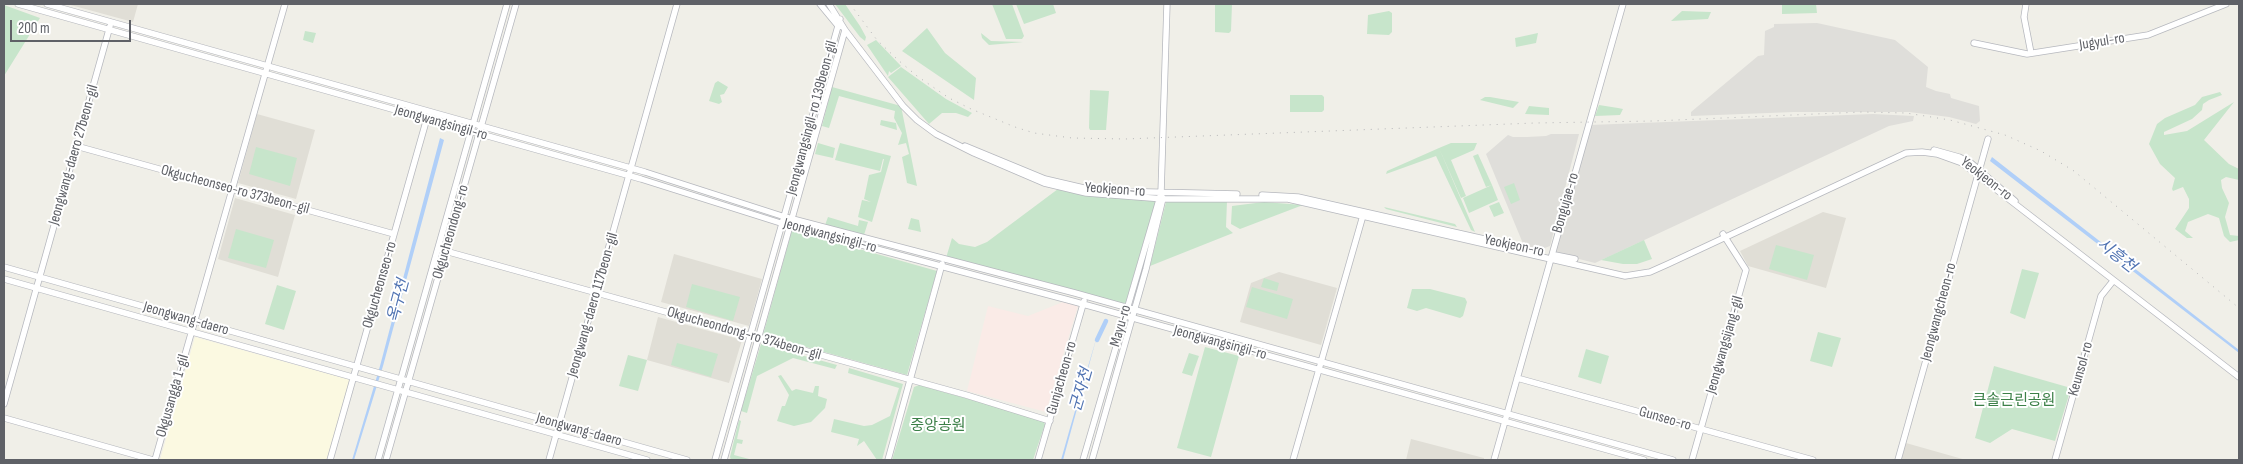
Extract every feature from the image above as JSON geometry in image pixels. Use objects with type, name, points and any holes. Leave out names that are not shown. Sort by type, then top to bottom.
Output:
[{"type":"street","name":"Jeongwangsingil-ro","points":[[18,4],[427,119],[472,128],[481,127],[630,168],[784,221]]},
{"type":"street","name":"Jeongwangsingil-ro","points":[[47,4],[429,111],[472,128],[479,134],[791,223],[942,263],[1131,319],[1319,369],[1644,460]]},
{"type":"street","name":"Okgusangga 1-gil","points":[[154,460],[284,4]]},
{"type":"street","name":"Okgucheondong-ro","points":[[378,460],[507,4]]},
{"type":"street","name":"Okgucheondong-ro","points":[[386,460],[516,4]]},
{"type":"street","name":"Jeongwang-daero 117beon-gil","points":[[549,460],[677,4]]},
{"type":"street","name":"Yeokjeon-ro","points":[[820,4],[837,26],[845,30]]},
{"type":"street","name":"Yeokjeon-ro","points":[[829,4],[840,19],[845,30],[903,106],[936,134],[961,146],[969,146],[1045,179],[1102,191],[1161,197],[1288,196],[1616,271],[1637,272],[1665,262],[1902,151],[1920,149],[1941,151],[1959,157],[1979,170],[2029,215],[2239,377]]},
{"type":"street","name":"Mayu-ro","points":[[1092,460],[1134,310],[1161,197],[1167,4]]},
{"type":"street","name":"Bongujae-ro","points":[[1494,460],[1623,4]]},
{"type":"street","points":[[2026,4],[2024,17],[2031,53]]},
{"type":"street","name":"Jugyul-ro","points":[[1974,43],[2031,53],[2148,35],[2226,4]]},
{"type":"street","name":"Jeongwangsingil-ro 139beon-gil","points":[[714,459],[784,221],[840,19]]},
{"type":"street","name":"Jeongwang-daero 27beon-gil","points":[[4,404],[111,22]]},
{"type":"street","name":"Jeongwangsingil-ro 139beon-gil","points":[[725,459],[845,30]]},
{"type":"street","name":"Okgucheonseo-ro","points":[[330,460],[429,111]]},
{"type":"street","name":"Jeongwangcheon-ro","points":[[1898,460],[1988,138]]},
{"type":"street","name":"Okgucheonseo-ro 373beon-gil","points":[[76,146],[394,234]]},
{"type":"street","name":"Mayu-ro","points":[[1083,460],[1126,308],[1161,197]]},
{"type":"street","points":[[1293,460],[1363,213]]},
{"type":"street","name":"Jeongwangsijang-gil","points":[[1692,460],[1746,270],[1724,235]]},
{"type":"street","name":"Okgucheondong-ro 374beon-gil","points":[[438,249],[910,380],[1050,421]]},
{"type":"street","name":"Jeongwangsingil-ro","points":[[942,263],[1085,296],[1673,460]]},
{"type":"street","points":[[888,460],[942,263]]},
{"type":"street","name":"Jeongwang-daero","points":[[4,267],[687,460]]},
{"type":"street","name":"Jeongwang-daero","points":[[4,279],[647,460]]},
{"type":"street","name":"Keunsol-ro","points":[[2055,460],[2101,296],[2113,281]]},
{"type":"street","name":"Gunjacheon-ro","points":[[1038,460],[1085,296]]},
{"type":"street","name":"Gunseo-ro","points":[[1517,378],[1813,460]]},
{"type":"street","points":[[4,418],[154,460]]},
{"type":"shaded area","points":[[67,4],[138,4],[133,22]]},
{"type":"shaded area","points":[[1817,23],[1895,40],[1928,67],[1926,87],[1950,94],[1951,98],[1979,106],[1980,121],[1976,124],[1949,117],[1909,112],[1794,112],[1691,116],[1691,112],[1758,56],[1764,55],[1765,31],[1774,27],[1774,24]]},
{"type":"shaded area","points":[[257,114],[315,130],[296,199],[238,183]]},
{"type":"shaded area","points":[[1873,114],[1914,116],[1913,121],[1889,126],[1595,263],[1555,253],[1590,125]]},
{"type":"shaded area","points":[[1551,134],[1579,134],[1550,246],[1542,249],[1524,246],[1486,154],[1508,135],[1527,137]]},
{"type":"shaded area","points":[[235,198],[295,215],[278,277],[218,259]]},
{"type":"shaded area","points":[[1823,212],[1846,218],[1826,288],[1748,266],[1740,251]]},
{"type":"shaded area","points":[[674,254],[762,279],[749,326],[661,302]]},
{"type":"shaded area","points":[[1279,272],[1337,288],[1321,345],[1240,322],[1251,283]]},
{"type":"shaded area","points":[[1063,302],[1078,306],[1046,412],[967,391],[988,306],[1028,316]]},
{"type":"shaded area","points":[[658,317],[742,340],[729,383],[647,360]]},
{"type":"shaded area","points":[[195,337],[350,380],[327,460],[160,460]]},
{"type":"shaded area","points":[[1411,439],[1484,458],[1484,460],[1406,460]]},
{"type":"shaded area","points":[[1906,443],[1966,460],[1901,460]]},
{"type":"green space","points":[[835,4],[845,4],[866,37],[865,41],[860,37]]},
{"type":"green space","points":[[992,4],[1012,4],[1024,36],[1022,39],[1006,39]]},
{"type":"green space","points":[[1016,4],[1053,4],[1056,13],[1024,24]]},
{"type":"green space","points":[[1215,4],[1232,4],[1231,31],[1229,33],[1215,32]]},
{"type":"green space","points":[[1782,4],[1816,4],[1817,13],[1782,14]]},
{"type":"green space","points":[[4,5],[40,18],[4,76]]},
{"type":"green space","points":[[1389,11],[1392,13],[1392,32],[1389,35],[1367,34],[1368,15]]},
{"type":"green space","points":[[1682,11],[1711,12],[1708,19],[1671,21]]},
{"type":"green space","points":[[927,28],[945,53],[976,78],[974,100],[902,51]]},
{"type":"green space","points":[[305,31],[316,33],[313,43],[303,40]]},
{"type":"green space","points":[[981,33],[991,41],[1023,42],[989,45],[982,38]]},
{"type":"green space","points":[[1538,33],[1536,43],[1516,47],[1515,38]]},
{"type":"green space","points":[[876,40],[901,66],[891,73],[889,71],[888,76],[867,45]]},
{"type":"green space","points":[[901,67],[946,99],[972,113],[968,117],[956,113],[942,113],[929,124],[888,77]]},
{"type":"green space","points":[[718,81],[728,87],[724,94],[720,95],[722,102],[719,104],[709,101],[715,83]]},
{"type":"green space","points":[[832,87],[901,106],[917,186],[907,183],[902,157],[909,154],[906,143],[898,145],[902,133],[894,118],[895,111],[839,96],[829,128],[822,126]]},
{"type":"green space","points":[[1090,90],[1109,91],[1106,130],[1090,130],[1089,128]]},
{"type":"green space","points":[[2220,92],[2222,95],[2203,104],[2202,110],[2192,119],[2164,132],[2164,135],[2187,131],[2234,102],[2204,140],[2229,164],[2239,169],[2239,180],[2226,177],[2221,180],[2222,188],[2229,203],[2225,217],[2230,235],[2239,236],[2239,240],[2230,242],[2224,236],[2219,218],[2208,214],[2188,222],[2185,231],[2193,238],[2187,238],[2175,229],[2189,208],[2189,199],[2183,187],[2173,191],[2175,178],[2160,164],[2149,144],[2157,124],[2165,118],[2195,105],[2202,97]]},
{"type":"green space","points":[[1290,95],[1322,95],[1324,97],[1324,110],[1322,112],[1290,112]]},
{"type":"green space","points":[[1485,97],[1519,102],[1513,108],[1480,100]]},
{"type":"green space","points":[[1599,105],[1623,109],[1620,115],[1595,116]]},
{"type":"green space","points":[[1529,106],[1549,108],[1549,115],[1525,114]]},
{"type":"green space","points":[[881,120],[896,123],[897,130],[880,125]]},
{"type":"green space","points":[[818,143],[835,148],[833,158],[815,154]]},
{"type":"green space","points":[[840,143],[891,156],[872,222],[858,217],[862,200],[871,202],[864,199],[869,175],[881,172],[884,159],[880,171],[835,160]]},
{"type":"green space","points":[[1451,143],[1477,143],[1474,150],[1451,160],[1466,196],[1461,198],[1439,148]]},
{"type":"green space","points":[[256,147],[297,158],[290,186],[249,174]]},
{"type":"green space","points":[[1439,148],[1475,232],[1471,230],[1436,156],[1386,174],[1387,171]]},
{"type":"green space","points":[[1478,154],[1492,185],[1486,187],[1473,156]]},
{"type":"green space","points":[[1514,183],[1520,200],[1511,204],[1504,187]]},
{"type":"green space","points":[[1492,185],[1498,200],[1469,213],[1463,198]]},
{"type":"green space","points":[[1058,189],[1156,200],[1125,305],[946,258],[952,238],[959,244],[975,247],[987,242]]},
{"type":"green space","points":[[1227,201],[1226,227],[1233,233],[1150,266],[1166,202]]},
{"type":"green space","points":[[1264,202],[1303,205],[1240,229],[1231,224],[1232,206]]},
{"type":"green space","points":[[1499,202],[1504,213],[1494,217],[1489,206]]},
{"type":"green space","points":[[1384,207],[1455,224],[1457,227],[1386,209]]},
{"type":"green space","points":[[828,217],[858,226],[859,220],[868,222],[864,235],[825,225]]},
{"type":"green space","points":[[911,218],[919,220],[921,232],[908,229]]},
{"type":"green space","points":[[236,229],[274,240],[266,268],[228,258]]},
{"type":"green space","points":[[792,230],[937,271],[907,375],[763,335]]},
{"type":"green space","points":[[1644,240],[1652,259],[1637,264],[1623,264],[1601,260]]},
{"type":"green space","points":[[1776,245],[1814,255],[1807,280],[1769,269]]},
{"type":"green space","points":[[2022,269],[2039,273],[2025,319],[2010,313]]},
{"type":"green space","points":[[1264,278],[1279,283],[1277,291],[1261,287]]},
{"type":"green space","points":[[692,284],[740,297],[733,321],[686,307]]},
{"type":"green space","points":[[277,285],[296,291],[284,330],[265,324]]},
{"type":"green space","points":[[1252,287],[1293,299],[1287,319],[1246,307]]},
{"type":"green space","points":[[1412,289],[1430,289],[1465,298],[1467,302],[1463,316],[1460,318],[1426,308],[1417,311],[1407,308]]},
{"type":"green space","points":[[1818,332],[1841,338],[1832,367],[1810,361]]},
{"type":"green space","points":[[677,343],[718,354],[711,377],[671,365]]},
{"type":"green space","points":[[761,344],[837,365],[835,369],[793,358],[757,376],[747,413],[741,411]]},
{"type":"green space","points":[[1205,347],[1239,356],[1211,457],[1177,448]]},
{"type":"green space","points":[[1586,349],[1609,356],[1601,384],[1578,377]]},
{"type":"green space","points":[[1189,353],[1199,356],[1192,376],[1182,373]]},
{"type":"green space","points":[[628,355],[647,360],[638,391],[619,386]]},
{"type":"green space","name":"큰솔근린공원","points":[[1994,366],[2071,388],[2055,441],[2012,429],[1990,443],[1975,438]]},
{"type":"green space","points":[[849,368],[903,384],[882,460],[877,460],[864,441],[857,446],[859,439],[831,432],[834,419],[864,426],[872,425],[890,416],[899,388],[848,373]]},
{"type":"green space","points":[[781,375],[792,391],[796,389],[813,393],[815,386],[819,386],[818,396],[827,399],[825,408],[811,422],[794,426],[777,421],[782,406],[785,406],[789,395],[778,376]]},
{"type":"green space","name":"중앙공원","points":[[919,385],[1043,420],[1045,424],[1033,460],[892,460],[914,387]]},
{"type":"green space","points":[[739,420],[741,421],[737,439],[743,440],[742,444],[737,443],[734,455],[753,460],[731,460],[730,457]]},
{"type":"water","name":"옥구천","points":[[440,138],[444,140],[383,366],[354,460],[352,460],[380,366]]},
{"type":"water","name":"시흥천","points":[[1992,157],[2239,350],[2239,353],[1990,161]]},
{"type":"water","points":[[1097,336],[1063,460],[1061,460],[1070,428]]},
{"type":"waterway","name":"군자천","points":[[1097,340],[1106,321]]},
{"type":"railway","points":[[850,4],[877,40],[898,60],[949,98],[1015,127],[1034,133],[1072,138],[1125,139],[1862,112],[1906,113],[1950,120],[2005,135],[2041,151],[2074,171],[2239,308]]}]
